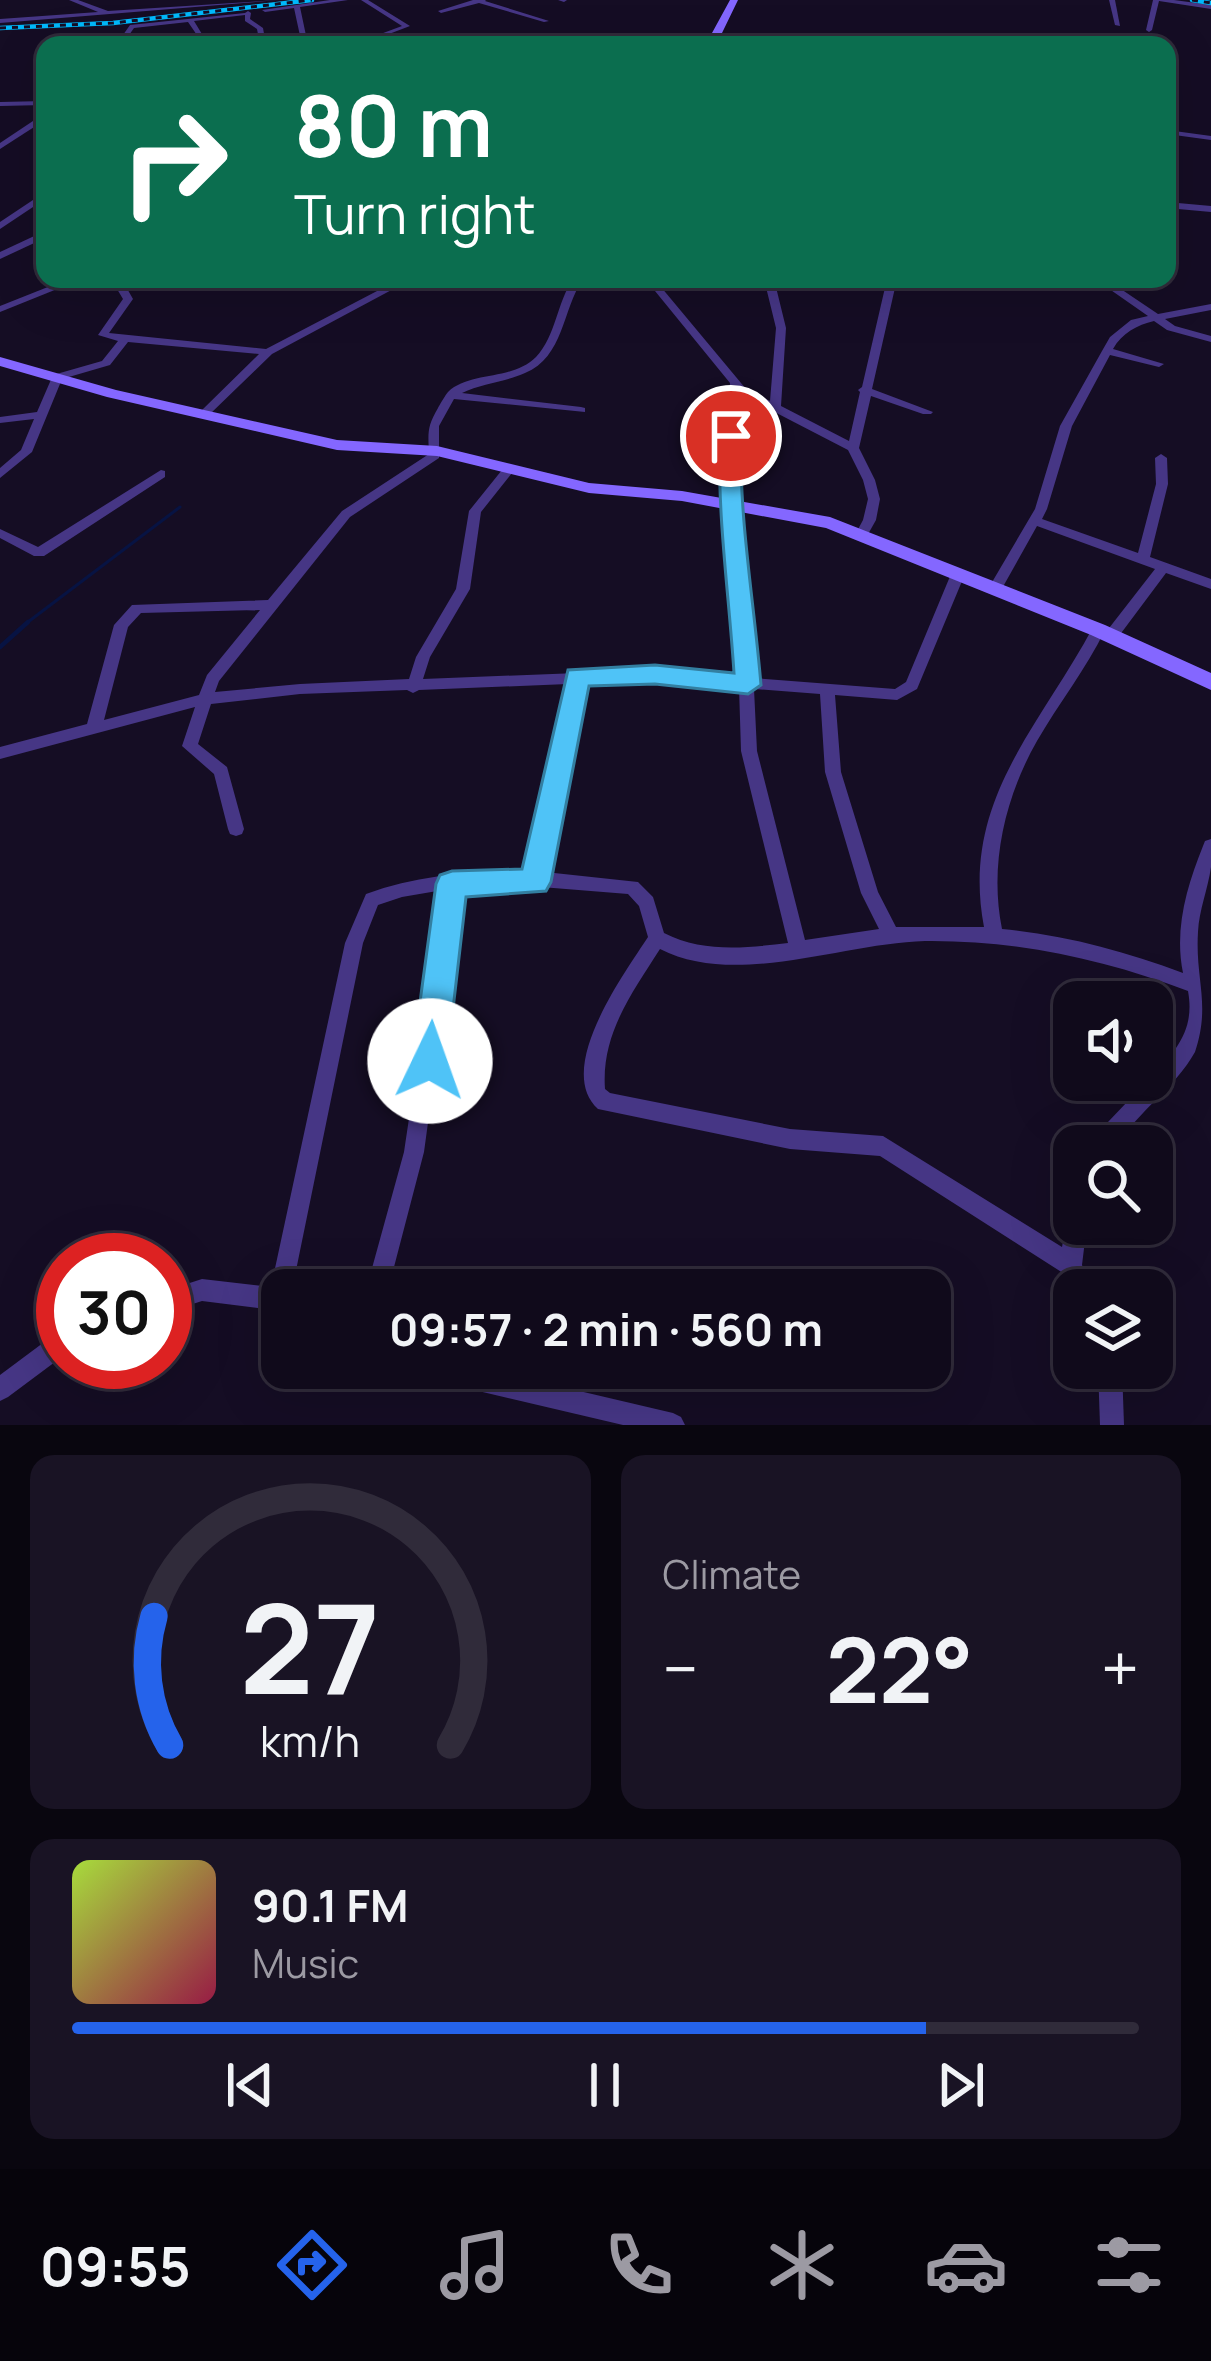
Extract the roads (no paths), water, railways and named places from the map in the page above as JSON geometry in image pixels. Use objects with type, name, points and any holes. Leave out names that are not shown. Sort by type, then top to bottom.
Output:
[{"type":"street","points":[[72,0],[115,15]]},
{"type":"street","points":[[0,21],[254,1],[297,7],[345,0]]},
{"type":"street","points":[[364,0],[407,26],[379,36]]},
{"type":"street","points":[[440,11],[479,0],[546,21]]},
{"type":"street","points":[[718,36],[734,0]]},
{"type":"street","points":[[1112,0],[1118,25]]},
{"type":"street","points":[[1149,30],[1159,0],[1211,4]]},
{"type":"street","points":[[1199,0],[1211,4]]},
{"type":"street","points":[[125,36],[132,26],[248,13],[272,3]]},
{"type":"street","points":[[297,7],[303,36]]},
{"type":"street","points":[[248,13],[247,20],[260,28],[261,36]]},
{"type":"street","points":[[191,21],[200,36]]},
{"type":"street","points":[[0,104],[36,103]]},
{"type":"street","points":[[0,146],[36,123]]},
{"type":"street","points":[[1176,133],[1211,138]]},
{"type":"street","points":[[0,226],[36,201]]},
{"type":"street","points":[[1176,206],[1206,208],[1211,219]]},
{"type":"street","points":[[0,256],[36,238]]},
{"type":"street","points":[[0,309],[54,288]]},
{"type":"street","points":[[121,288],[128,299],[103,335],[268,352]]},
{"type":"street","points":[[206,412],[268,352],[389,288]]},
{"type":"street","points":[[436,451],[433,425],[451,394],[539,361],[570,288]]},
{"type":"street","points":[[655,288],[735,384],[853,448],[876,492],[873,516],[862,533]]},
{"type":"street","points":[[771,288],[781,328],[775,409]]},
{"type":"street","points":[[853,448],[891,288]]},
{"type":"street","points":[[1111,288],[1156,320],[1211,339]]},
{"type":"street","points":[[1133,307],[1135,322]]},
{"type":"street","points":[[995,589],[1035,520],[1066,426],[1107,351],[1135,322],[1211,307]]},
{"type":"street","points":[[57,376],[106,363],[125,339]]},
{"type":"street","points":[[1107,351],[1159,364]]},
{"type":"street","points":[[0,361],[337,445],[436,451],[589,488],[728,503],[862,533],[1211,682]]},
{"type":"street","points":[[0,474],[26,452],[57,376]]},
{"type":"street","points":[[735,384],[728,503],[737,532],[748,748],[757,798],[799,947]]},
{"type":"street","points":[[864,390],[927,412]]},
{"type":"street","points":[[451,394],[581,410]]},
{"type":"street","points":[[731,415],[775,409]]},
{"type":"street","points":[[0,420],[42,415]]},
{"type":"street","points":[[236,829],[221,771],[190,746],[203,699],[222,663],[346,514],[436,451]]},
{"type":"street","points":[[1143,560],[1162,484],[1161,458]]},
{"type":"street","points":[[412,688],[423,657],[463,589],[475,511],[510,468]]},
{"type":"street","points":[[0,533],[39,553],[161,474]]},
{"type":"street","points":[[1035,520],[1211,584]]},
{"type":"street","points":[[995,936],[986,879],[1020,758],[1105,633],[1163,567]]},
{"type":"street","points":[[0,753],[95,724],[203,699],[300,689],[655,675],[827,693],[906,692],[930,649],[958,574]]},
{"type":"street","points":[[95,724],[121,625],[137,608],[272,605]]},
{"type":"street","points":[[535,882],[577,677]]},
{"type":"street","points":[[827,693],[833,772],[870,892],[891,935]]},
{"type":"street","points":[[1118,1125],[1156,1089],[1189,1045],[1199,1017],[1189,952],[1192,912],[1211,846]]},
{"type":"street","points":[[288,1269],[364,911],[372,899],[399,889],[535,882],[632,887],[647,902],[657,938],[680,951],[767,953],[891,935],[995,936],[1127,958],[1193,985]]},
{"type":"street","points":[[383,1269],[414,1152],[452,884]]},
{"type":"street","points":[[657,938],[605,1023],[594,1084],[605,1102],[790,1139],[883,1146],[1071,1265]]},
{"type":"street","points":[[1073,1245],[1073,1269]]},
{"type":"street","points":[[192,1294],[261,1298]]},
{"type":"street","points":[[0,1389],[36,1362]]},
{"type":"street","points":[[521,1389],[673,1425]]},
{"type":"street","points":[[1111,1389],[1112,1425]]},
{"type":"waterway","points":[[24,625],[180,507]]},
{"type":"waterway","points":[[0,647],[28,622]]},
{"type":"railway","points":[[0,28],[113,23],[312,0]]},
{"type":"railway","points":[[1192,0],[1211,3]]}]
